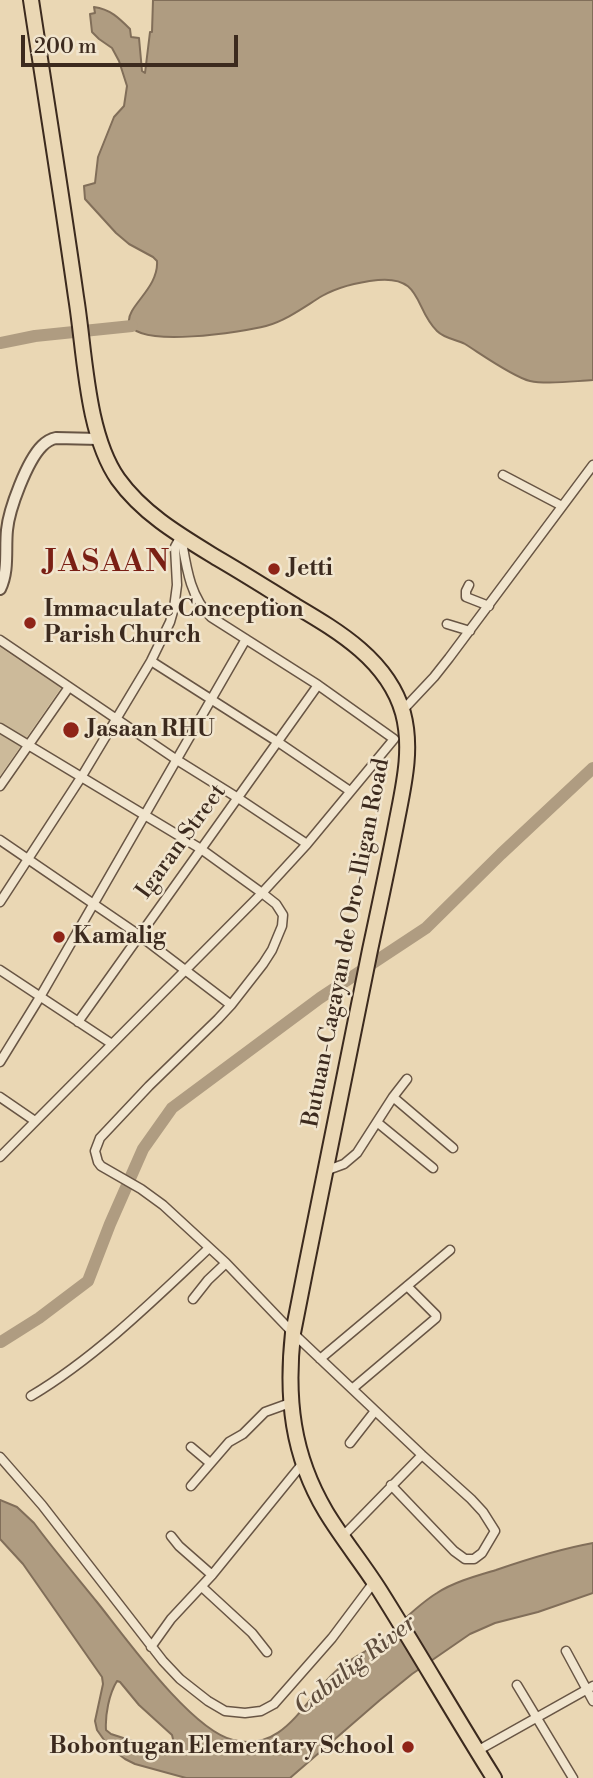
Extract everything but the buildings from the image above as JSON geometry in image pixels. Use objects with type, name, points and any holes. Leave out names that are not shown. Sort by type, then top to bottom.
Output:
[{"type":"highway","name":"Butuan-Cagayan de Oro-Iligan Road","points":[[31,0],[91,406],[109,465],[126,489],[157,519],[354,644],[384,674],[402,711],[401,738],[406,764],[388,867],[293,1333],[290,1403],[303,1462],[316,1495],[377,1587],[494,1778]]},
{"type":"street","points":[[0,589],[4,578],[8,518],[12,504],[40,449],[44,443],[56,438],[99,439]]},
{"type":"street","points":[[402,711],[434,677],[470,631],[593,465]]},
{"type":"street","points":[[503,475],[562,506]]},
{"type":"street","points":[[0,1157],[262,892],[307,844],[349,791],[401,738],[211,617],[194,594],[181,536]]},
{"type":"street","points":[[0,902],[82,776],[150,662],[170,622],[177,586],[175,547],[181,536]]},
{"type":"street","points":[[185,560],[203,549]]},
{"type":"street","points":[[469,585],[466,597],[489,606]]},
{"type":"street","points":[[447,624],[470,631]]},
{"type":"street","points":[[0,1062],[246,639]]},
{"type":"street","points":[[0,640],[307,844]]},
{"type":"street","points":[[150,662],[278,742],[349,791]]},
{"type":"street","name":"Igaran Street","points":[[78,1022],[318,685]]},
{"type":"street","points":[[0,786],[69,687]]},
{"type":"street","points":[[0,729],[201,849],[262,892],[280,909],[283,915],[282,926],[263,964],[218,1020],[149,1086],[100,1138],[95,1151],[98,1161],[108,1170],[163,1205],[226,1263],[293,1333],[471,1499],[484,1512],[494,1528],[493,1536],[479,1556],[471,1559],[458,1555],[391,1485]]},
{"type":"street","points":[[0,841],[139,935],[231,1005]]},
{"type":"street","points":[[0,970],[112,1044]]},
{"type":"street","points":[[325,1171],[347,1162],[357,1153],[407,1079]]},
{"type":"street","points":[[0,1097],[35,1121]]},
{"type":"street","points":[[393,1097],[453,1148]]},
{"type":"street","points":[[378,1123],[433,1168]]},
{"type":"street","points":[[31,1396],[100,1345],[209,1248]]},
{"type":"street","points":[[320,1359],[450,1250]]},
{"type":"street","points":[[192,1299],[226,1263]]},
{"type":"street","points":[[352,1389],[436,1318],[407,1286]]},
{"type":"street","points":[[191,1486],[229,1442],[240,1437],[265,1412],[290,1403]]},
{"type":"street","points":[[350,1443],[375,1410]]},
{"type":"street","points":[[191,1447],[210,1463]]},
{"type":"street","points":[[342,1537],[422,1455]]},
{"type":"street","points":[[0,1457],[42,1505],[151,1647],[180,1679],[225,1711],[261,1711],[274,1704],[377,1587]]},
{"type":"street","points":[[151,1647],[171,1619],[202,1587],[303,1462]]},
{"type":"street","points":[[171,1536],[212,1575]]},
{"type":"street","points":[[202,1587],[252,1633],[267,1652]]},
{"type":"street","points":[[566,1651],[589,1688],[593,1701]]},
{"type":"street","points":[[517,1685],[573,1778]]},
{"type":"street","points":[[477,1751],[589,1688]]},
{"type":"shaded area","points":[[0,647],[61,688],[0,776]]},
{"type":"water","points":[[153,0],[593,0],[593,380],[545,383],[515,375],[465,344],[440,334],[410,289],[393,280],[371,281],[342,288],[266,326],[216,334],[170,337],[136,330],[129,322],[130,316],[153,280],[157,261],[116,233],[85,199],[84,186],[95,183],[98,157],[114,117],[124,106],[127,86],[112,48],[92,32],[90,14],[95,13],[94,7],[110,12],[130,29],[131,37],[139,38],[142,71],[145,73],[152,32]]},
{"type":"water","name":"Cabulig River","points":[[0,1500],[17,1507],[34,1523],[141,1658],[179,1701],[216,1733],[233,1740],[251,1742],[267,1739],[280,1731],[336,1671],[376,1644],[413,1611],[444,1589],[532,1558],[593,1543],[593,1593],[495,1623],[470,1634],[412,1674],[290,1778],[186,1778],[135,1764],[109,1747],[97,1730],[95,1721],[102,1677],[23,1564],[0,1539]],"holes":[[[117,1681],[139,1705],[172,1735],[174,1743],[165,1748],[155,1744],[148,1746],[106,1730],[110,1698]]]},
{"type":"waterway","points":[[0,343],[35,336],[132,326]]},
{"type":"waterway","points":[[1,1342],[39,1318],[88,1281],[143,1149],[172,1108],[320,998],[426,928],[593,768]]},
{"type":"place","name":"Jetti","points":[[274,569]]},
{"type":"place","name":"Immaculate Conception Parish Church","points":[[30,623]]},
{"type":"place","name":"Jasaan RHU","points":[[71,730]]},
{"type":"place","name":"Kamalig","points":[[59,937]]},
{"type":"place","name":"Bobontugan Elementary School","points":[[408,1747]]},
{"type":"district","name":"JASAAN","points":[[108,564]]}]
